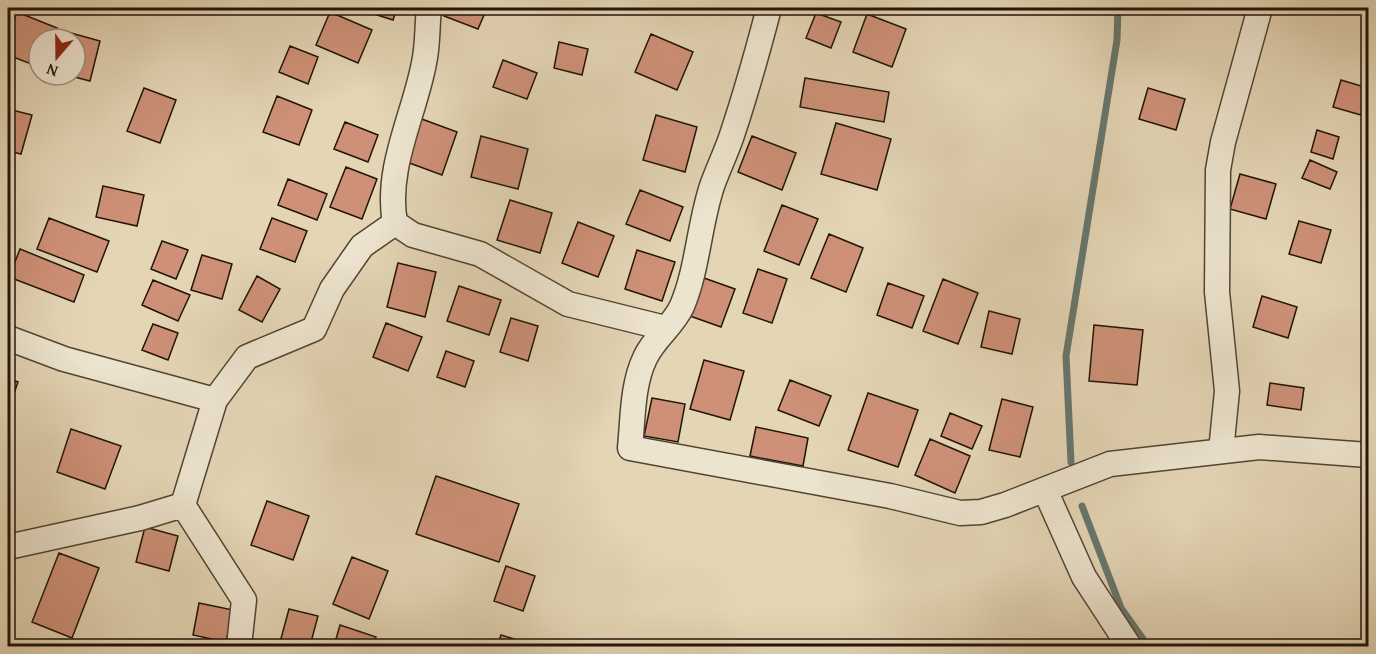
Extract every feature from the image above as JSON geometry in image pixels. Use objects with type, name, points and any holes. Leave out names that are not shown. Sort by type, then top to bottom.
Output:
[{"type":"street","points":[[429,8],[424,63],[402,140],[393,209],[395,223],[412,235],[480,254],[568,304],[665,328]]},
{"type":"street","points":[[769,8],[732,136],[711,188],[697,252],[681,306],[673,321],[657,336],[644,358],[636,387],[630,448],[890,496],[960,513],[981,512],[1110,464],[1259,447],[1368,455]]},
{"type":"street","points":[[1221,451],[1227,391],[1217,292],[1218,170],[1223,142],[1260,8]]},
{"type":"street","points":[[239,646],[244,600],[183,505],[215,400],[247,357],[314,329],[332,290],[362,246],[395,223]]},
{"type":"street","points":[[8,338],[64,359],[215,400]]},
{"type":"street","points":[[1045,490],[1084,577],[1129,646]]},
{"type":"street","points":[[8,547],[140,519],[183,505]]},
{"type":"building","points":[[355,8],[397,8],[393,20]]},
{"type":"building","points":[[447,8],[487,8],[478,29],[444,16]]},
{"type":"building","points":[[17,12],[54,27],[27,27],[27,62],[8,55],[8,37]]},
{"type":"building","points":[[330,12],[372,30],[358,63],[316,45]]},
{"type":"building","points":[[816,13],[841,22],[831,48],[806,38]]},
{"type":"building","points":[[867,14],[906,29],[892,67],[853,52]]},
{"type":"building","points":[[651,34],[693,52],[677,90],[635,72]]},
{"type":"building","points":[[87,37],[100,41],[90,81],[87,80]]},
{"type":"building","points":[[559,42],[588,49],[582,75],[554,68]]},
{"type":"building","points":[[290,46],[318,57],[308,84],[279,72]]},
{"type":"building","points":[[503,60],[537,73],[527,99],[493,87]]},
{"type":"building","points":[[805,78],[889,92],[884,122],[800,107]]},
{"type":"building","points":[[1341,80],[1368,88],[1361,115],[1333,107]]},
{"type":"building","points":[[144,88],[176,100],[160,143],[127,131]]},
{"type":"building","points":[[1148,88],[1185,99],[1176,130],[1139,119]]},
{"type":"building","points":[[277,96],[312,110],[299,145],[263,132]]},
{"type":"building","points":[[8,109],[32,115],[21,154],[8,151]]},
{"type":"building","points":[[656,115],[697,127],[685,172],[643,160]]},
{"type":"building","points":[[419,118],[457,132],[442,175],[404,161]]},
{"type":"building","points":[[345,122],[378,135],[368,162],[334,149]]},
{"type":"building","points":[[836,123],[891,139],[877,190],[821,174]]},
{"type":"building","points":[[1317,130],[1339,137],[1333,159],[1311,152]]},
{"type":"building","points":[[481,136],[528,149],[518,189],[471,177]]},
{"type":"building","points":[[752,136],[796,153],[782,190],[738,172]]},
{"type":"building","points":[[1310,160],[1337,172],[1330,189],[1302,178]]},
{"type":"building","points":[[346,167],[377,179],[362,219],[330,207]]},
{"type":"building","points":[[1240,174],[1276,184],[1266,219],[1230,209]]},
{"type":"building","points":[[288,179],[327,194],[317,220],[278,205]]},
{"type":"building","points":[[103,186],[144,195],[137,226],[96,217]]},
{"type":"building","points":[[640,190],[683,207],[670,241],[626,224]]},
{"type":"building","points":[[510,200],[552,213],[540,253],[497,240]]},
{"type":"building","points":[[782,205],[818,219],[799,265],[764,251]]},
{"type":"building","points":[[49,218],[109,241],[97,272],[37,249]]},
{"type":"building","points":[[272,218],[307,231],[295,262],[260,249]]},
{"type":"building","points":[[1299,221],[1331,230],[1321,263],[1289,254]]},
{"type":"building","points":[[578,222],[614,236],[598,277],[562,263]]},
{"type":"building","points":[[829,234],[863,248],[846,292],[811,278]]},
{"type":"building","points":[[162,241],[188,250],[176,279],[151,269]]},
{"type":"building","points":[[20,249],[84,275],[74,302],[9,277]]},
{"type":"building","points":[[637,250],[675,262],[662,301],[625,289]]},
{"type":"building","points":[[202,255],[232,264],[222,299],[191,290]]},
{"type":"building","points":[[398,263],[436,272],[425,317],[387,307]]},
{"type":"building","points":[[758,269],[787,279],[772,323],[743,313]]},
{"type":"building","points":[[257,276],[280,289],[262,322],[239,310]]},
{"type":"building","points":[[704,278],[735,289],[721,327],[690,316]]},
{"type":"building","points":[[943,279],[978,293],[958,344],[923,331]]},
{"type":"building","points":[[153,280],[190,295],[178,321],[142,305]]},
{"type":"building","points":[[888,283],[924,296],[912,328],[877,315]]},
{"type":"building","points":[[459,286],[501,300],[489,335],[447,321]]},
{"type":"building","points":[[1262,296],[1297,307],[1288,338],[1253,327]]},
{"type":"building","points":[[989,311],[1020,319],[1012,354],[981,347]]},
{"type":"building","points":[[511,318],[538,326],[528,361],[500,352]]},
{"type":"building","points":[[386,323],[422,337],[408,371],[373,357]]},
{"type":"building","points":[[153,324],[178,333],[168,360],[142,350]]},
{"type":"building","points":[[1094,325],[1143,330],[1137,385],[1089,381]]},
{"type":"building","points":[[446,351],[474,361],[465,387],[437,377]]},
{"type":"building","points":[[1368,352],[1368,380],[1363,379]]},
{"type":"building","points":[[704,360],[744,371],[730,420],[690,409]]},
{"type":"building","points":[[8,378],[18,382],[8,411]]},
{"type":"building","points":[[790,380],[831,396],[819,426],[778,410]]},
{"type":"building","points":[[1270,383],[1304,388],[1301,410],[1267,405]]},
{"type":"building","points":[[868,393],[918,410],[898,467],[848,450]]},
{"type":"building","points":[[652,398],[685,404],[678,442],[644,436]]},
{"type":"building","points":[[1002,399],[1033,407],[1020,457],[989,450]]},
{"type":"building","points":[[950,413],[982,426],[972,449],[941,436]]},
{"type":"building","points":[[756,427],[808,438],[803,466],[750,456]]},
{"type":"building","points":[[71,429],[121,446],[105,489],[57,472]]},
{"type":"building","points":[[930,439],[970,456],[955,493],[915,475]]},
{"type":"building","points":[[436,476],[519,504],[499,562],[416,534]]},
{"type":"building","points":[[267,501],[309,516],[293,560],[251,545]]},
{"type":"building","points":[[145,527],[178,536],[169,571],[136,562]]},
{"type":"building","points":[[59,553],[99,568],[72,638],[32,622]]},
{"type":"building","points":[[352,557],[388,571],[369,619],[333,604]]},
{"type":"building","points":[[506,566],[535,576],[523,611],[494,601]]},
{"type":"building","points":[[199,603],[233,610],[226,642],[193,635]]},
{"type":"building","points":[[289,609],[318,616],[310,646],[279,646]]},
{"type":"building","points":[[340,625],[376,637],[373,646],[334,646]]},
{"type":"building","points":[[501,635],[537,646],[497,646]]},
{"type":"waterway","points":[[1071,462],[1066,356],[1117,40],[1118,8]]},
{"type":"waterway","points":[[1082,506],[1121,608],[1148,646]]}]
